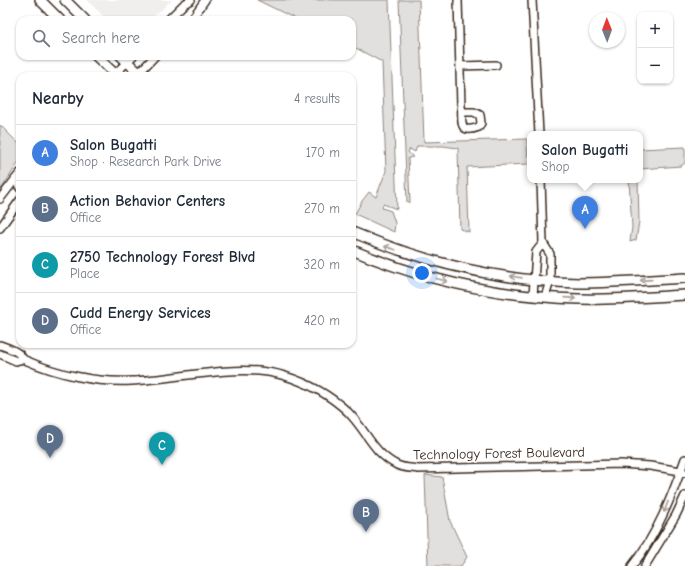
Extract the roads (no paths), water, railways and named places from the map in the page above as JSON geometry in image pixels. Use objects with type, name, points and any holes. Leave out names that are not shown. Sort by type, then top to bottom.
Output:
[{"type":"main road","points":[[40,0],[56,16]]},
{"type":"main road","points":[[65,0],[81,16]]},
{"type":"main road","points":[[100,60],[112,72]]},
{"type":"main road","points":[[128,60],[137,72]]},
{"type":"main road","points":[[356,234],[384,246],[442,263],[482,272],[535,280],[619,282],[685,278]]},
{"type":"main road","points":[[356,252],[378,261],[444,281],[533,296],[578,299],[620,299],[685,295]]},
{"type":"street","points":[[172,16],[184,4],[191,0]]},
{"type":"street","points":[[194,16],[205,0]]},
{"type":"street","points":[[458,0],[461,106],[463,112]]},
{"type":"street","points":[[532,0],[539,131]]},
{"type":"street","points":[[117,72],[126,60]]},
{"type":"street","points":[[142,72],[152,60]]},
{"type":"street","points":[[460,66],[496,65]]},
{"type":"street","points":[[0,199],[16,181]]},
{"type":"street","points":[[541,183],[543,243],[550,254],[550,281],[545,297]]},
{"type":"street","points":[[0,228],[16,206]]},
{"type":"street","points":[[533,296],[536,252],[543,243]]},
{"type":"street","name":"Technology Forest Boulevard","points":[[0,345],[19,354],[23,359],[51,369],[73,375],[110,381],[131,382],[248,370],[284,376],[316,389],[348,412],[379,453],[398,466],[418,469],[621,464],[650,466],[684,471]]},
{"type":"street","points":[[0,354],[16,361],[23,359]]},
{"type":"street","points":[[632,566],[639,557],[664,514],[684,471],[685,459]]},
{"type":"street","points":[[639,557],[646,565],[676,515],[685,496]]},
{"type":"place","name":"Salon Bugatti","points":[[585,229]]},
{"type":"place","name":"Cudd Energy Services","points":[[50,458]]},
{"type":"place","name":"2750 Technology Forest Blvd","points":[[162,465]]},
{"type":"place","name":"Action Behavior Centers","points":[[366,532]]}]
